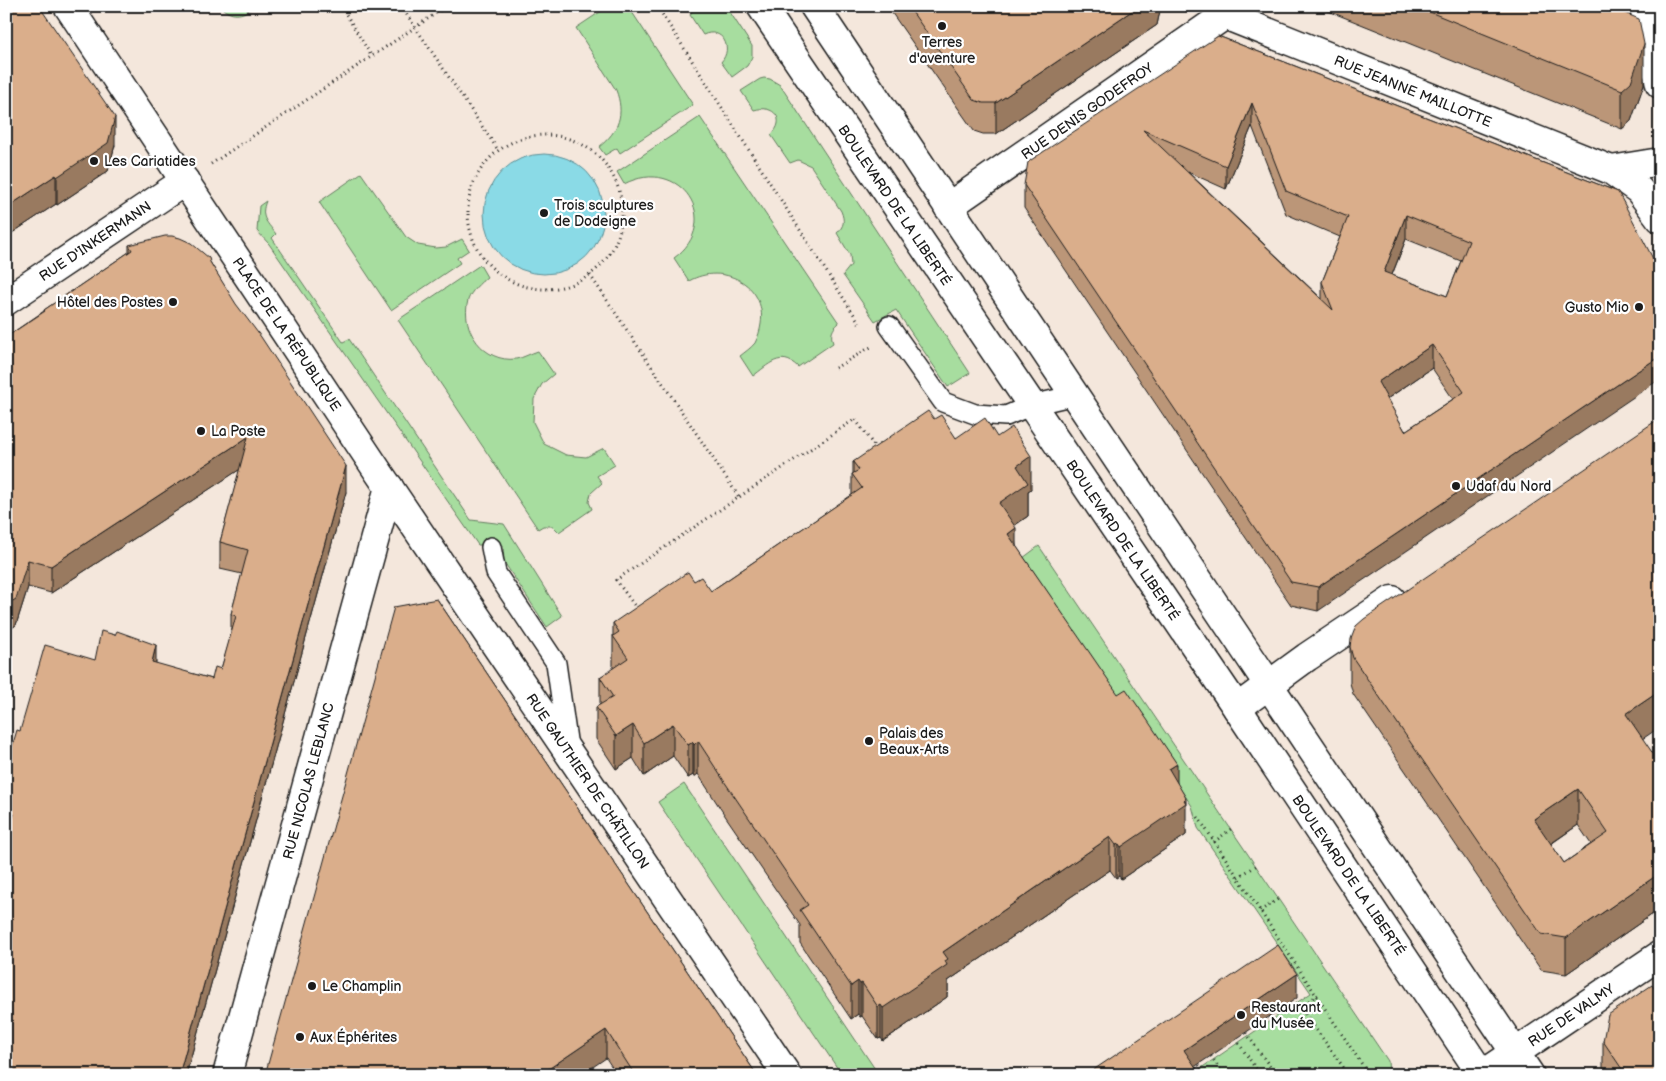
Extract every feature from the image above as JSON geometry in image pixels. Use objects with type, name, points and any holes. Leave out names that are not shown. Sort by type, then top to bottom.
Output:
[{"type":"street","name":"PLACE DE LA RÉPUBLIQUE","points":[[68,6],[389,487]]},
{"type":"street","name":"BOULEVARD DE LA LIBERTÉ","points":[[761,6],[1434,1001],[1482,1075]]},
{"type":"street","points":[[814,6],[1522,1064]]},
{"type":"street","points":[[1644,6],[1660,84]]},
{"type":"street","name":"RUE DENIS GODEFROY","points":[[948,207],[1223,11]]},
{"type":"street","name":"RUE JEANNE MAILLOTTE","points":[[1223,11],[1611,170],[1639,190],[1659,216]]},
{"type":"street","points":[[1611,170],[1660,161]]},
{"type":"street","name":"RUE D'INKERMANN","points":[[6,301],[185,182]]},
{"type":"street","name":"RUE GAUTHIER DE CHÂTILLON","points":[[389,487],[787,1075]]},
{"type":"street","name":"RUE NICOLAS LEBLANC","points":[[227,1075],[389,487]]},
{"type":"street","points":[[1236,708],[1307,657],[1413,586]]},
{"type":"street","name":"RUE DE VALMY","points":[[1482,1075],[1522,1064],[1660,955]]},
{"type":"lane","points":[[888,326],[943,402],[975,414],[1006,416],[1032,405],[1075,395]]},
{"type":"lane","points":[[491,547],[496,573],[556,663],[568,751]]},
{"type":"path","points":[[341,6],[372,57]]},
{"type":"path","points":[[401,6],[498,150]]},
{"type":"path","points":[[185,182],[447,6]]},
{"type":"path","points":[[657,6],[864,328]]},
{"type":"path","points":[[543,134],[567,138],[582,145],[607,166],[618,188],[622,212],[619,236],[608,258],[590,275],[566,287],[540,289],[513,284],[491,268],[475,247],[467,221],[469,194],[479,170],[498,150],[519,139],[543,134]]},
{"type":"path","points":[[590,275],[739,497]]},
{"type":"path","points":[[835,368],[874,345]]},
{"type":"path","points":[[638,612],[616,580],[855,420],[881,456]]},
{"type":"path","points":[[1198,817],[1369,1075]]},
{"type":"path","points":[[1214,842],[1231,829]]},
{"type":"path","points":[[1238,877],[1256,866]]},
{"type":"path","points":[[1260,911],[1278,898]]},
{"type":"path","points":[[1318,996],[1300,1007],[1349,1075]]},
{"type":"path","points":[[1246,1033],[1276,1075]]},
{"type":"path","points":[[1236,1039],[1260,1075]]},
{"type":"path","points":[[1211,1056],[1224,1075]]},
{"type":"path","points":[[1199,1064],[1205,1075]]},
{"type":"green space","points":[[220,6],[253,6],[241,14],[232,14]]},
{"type":"green space","points":[[609,6],[628,6],[693,105],[620,153],[617,148],[605,155],[599,147],[616,128],[620,114],[619,99],[616,90],[576,28]]},
{"type":"green space","points":[[695,6],[726,6],[752,46],[752,57],[747,66],[732,77],[721,62],[726,51],[724,40],[716,33],[703,35],[690,15]]},
{"type":"green space","points":[[764,78],[780,85],[970,373],[948,387],[896,310],[875,321],[843,275],[851,265],[850,255],[837,233],[843,223],[841,211],[811,166],[798,160],[790,163],[771,135],[778,124],[776,115],[767,109],[754,110],[741,91]]},
{"type":"green space","points":[[700,117],[839,323],[832,332],[833,343],[798,367],[792,362],[780,359],[769,364],[753,376],[740,356],[755,343],[759,332],[761,310],[757,298],[750,288],[740,280],[728,276],[715,274],[689,281],[674,258],[689,243],[695,227],[695,211],[689,197],[678,185],[663,178],[645,177],[624,184],[617,172]]},
{"type":"green space","points":[[361,173],[406,237],[418,245],[436,248],[446,247],[462,239],[469,250],[457,258],[460,263],[391,310],[319,202]]},
{"type":"green space","points":[[266,201],[264,215],[276,234],[272,238],[343,342],[349,339],[471,520],[504,524],[562,616],[547,627],[504,562],[503,545],[478,545],[269,244],[257,231],[259,206]]},
{"type":"green space","points":[[480,265],[487,277],[471,293],[466,311],[471,333],[477,342],[494,356],[504,359],[516,359],[538,351],[554,374],[542,384],[534,399],[533,422],[544,444],[566,455],[586,457],[604,448],[615,465],[597,476],[602,483],[591,493],[589,502],[592,509],[559,532],[553,526],[543,526],[538,529],[398,320]]},
{"type":"green space","points":[[1039,546],[1388,1061],[1389,1075],[1191,1075],[1311,993],[1198,828],[1192,806],[1023,558]]},
{"type":"green space","points":[[684,784],[879,1075],[842,1075],[658,802]]},
{"type":"water","points":[[544,154],[567,159],[577,164],[586,172],[594,181],[599,191],[604,214],[599,237],[594,247],[586,256],[577,264],[567,269],[544,274],[521,269],[511,264],[502,256],[494,247],[489,237],[484,214],[489,191],[494,181],[502,172],[511,164],[521,159]]},
{"type":"building","points":[[6,6],[39,6],[115,117],[108,143],[6,208]]},
{"type":"building","points":[[908,6],[1139,6],[996,103],[983,103],[974,100]]},
{"type":"building","points":[[1415,6],[1608,6],[1639,19],[1644,44],[1631,82],[1622,90]]},
{"type":"building","points":[[1218,36],[1618,192],[1660,272],[1660,356],[1318,587],[1291,582],[1024,185],[1028,162]],"holes":[[[1252,103],[1286,191],[1348,217],[1322,282],[1333,310],[1143,130],[1226,166]],[[1406,215],[1469,241],[1447,296],[1384,272]],[[1432,345],[1464,392],[1405,431],[1378,382]]]},
{"type":"building","points":[[165,236],[180,238],[191,243],[209,258],[236,304],[261,337],[346,466],[179,1075],[6,1075],[6,841],[14,814],[6,819],[6,767],[17,730],[20,731],[45,645],[95,660],[101,631],[115,635],[117,631],[156,645],[152,662],[212,679],[215,667],[221,669],[236,616],[231,614],[248,550],[220,542],[248,437],[51,566],[28,560],[16,599],[6,605],[6,337],[132,250],[129,245]]},
{"type":"building","name":"Palais des Beaux-Arts","points":[[928,411],[934,419],[941,415],[956,438],[985,418],[997,437],[1012,427],[1031,456],[1017,466],[1028,483],[999,503],[1016,528],[1008,534],[1118,694],[1126,689],[1177,764],[1169,769],[1186,798],[1184,800],[1186,803],[1121,847],[1119,844],[1116,845],[1110,837],[943,952],[948,959],[945,961],[947,965],[883,1008],[881,1005],[878,1007],[862,983],[860,984],[858,981],[851,986],[800,910],[808,905],[698,741],[694,745],[693,742],[688,745],[673,724],[644,743],[633,725],[616,736],[596,707],[613,697],[600,677],[628,658],[613,636],[619,632],[613,623],[688,572],[694,581],[701,577],[711,591],[862,488],[852,474],[859,470],[853,462]]},
{"type":"building","points":[[1660,418],[1660,691],[1626,714],[1660,764],[1660,873],[1566,938],[1541,934],[1353,658],[1350,647],[1351,639],[1356,626]],"holes":[[[1578,789],[1608,833],[1564,863],[1534,819]]]},
{"type":"building","points":[[437,599],[757,1075],[635,1075],[606,1030],[547,1070],[550,1075],[265,1075],[394,607]]},
{"type":"building","points":[[1278,945],[1297,974],[1184,1050],[1201,1075],[1086,1075]]},
{"type":"building","points":[[1652,985],[1660,996],[1660,1075],[1626,1075],[1603,1041],[1608,1015]]},
{"type":"place","name":"Terres d'aventure","points":[[942,26]]},
{"type":"place","name":"Les Cariatides","points":[[94,161]]},
{"type":"place","name":"Trois sculptures de Dodeigne","points":[[544,213]]},
{"type":"place","name":"Hôtel des Postes","points":[[173,302]]},
{"type":"place","name":"Gusto Mio","points":[[1639,307]]},
{"type":"place","name":"La Poste","points":[[201,431]]},
{"type":"place","name":"Udaf du Nord","points":[[1456,486]]},
{"type":"place","name":"Palais des Beaux-Arts","points":[[869,741]]},
{"type":"place","name":"Le Champlin","points":[[312,986]]},
{"type":"place","name":"Restaurant du Musée","points":[[1241,1015]]},
{"type":"place","name":"Aux Éphérites","points":[[300,1037]]}]
